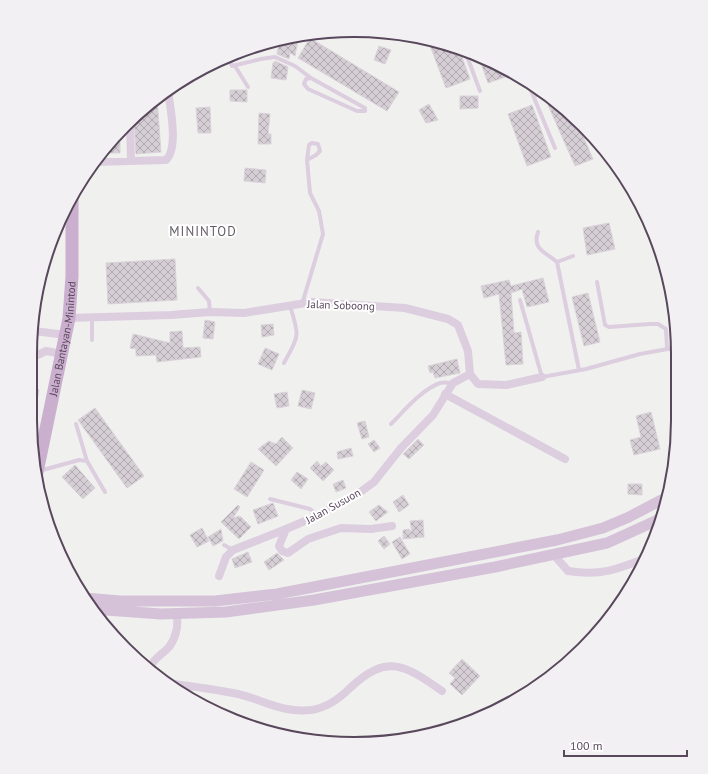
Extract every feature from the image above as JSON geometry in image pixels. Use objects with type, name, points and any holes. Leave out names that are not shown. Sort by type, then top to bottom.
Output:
[{"type":"main road","name":"Jalan Bantayan-Minintod","points":[[40,457],[63,354],[69,318],[72,276],[72,210]]},
{"type":"main road","points":[[92,599],[120,601],[215,601],[277,594],[557,540],[604,528],[660,500]]},
{"type":"main road","points":[[100,609],[176,613],[226,612],[314,600],[554,555],[607,542],[654,521]]},
{"type":"street","points":[[102,162],[166,160],[172,154],[173,145],[169,97]]},
{"type":"street","points":[[130,130],[131,161]]},
{"type":"street","name":"Jalan Soboong","points":[[69,318],[210,312],[244,313],[312,302],[405,308],[448,319],[458,325],[464,337],[468,351],[470,374]]},
{"type":"street","points":[[38,332],[66,335]]},
{"type":"street","points":[[37,355],[46,351],[63,354]]},
{"type":"street","points":[[470,374],[478,384],[488,385],[506,385],[542,377]]},
{"type":"street","name":"Jalan Susuon","points":[[392,526],[371,529],[342,528],[308,540],[288,553],[282,551],[279,546],[286,529],[319,515],[359,493],[374,482],[433,415],[453,383],[470,374]]},
{"type":"street","points":[[445,394],[565,459]]},
{"type":"street","points":[[219,576],[226,557],[233,550],[286,529]]},
{"type":"street","points":[[554,555],[568,571],[595,574],[611,571],[637,561]]},
{"type":"street","points":[[151,663],[174,643],[177,627],[176,613]]},
{"type":"street","points":[[180,685],[240,695],[267,705],[288,710],[312,710],[339,699],[372,671],[391,665],[415,672],[442,691]]},
{"type":"lane","points":[[229,63],[230,65],[235,66],[261,58],[275,57],[295,66],[311,78],[365,108],[365,111],[357,111],[308,89],[304,84],[306,79],[311,78]]},
{"type":"lane","points":[[468,58],[480,91]]},
{"type":"lane","points":[[235,66],[248,87]]},
{"type":"lane","points":[[532,91],[556,148]]},
{"type":"lane","points":[[302,304],[323,234],[319,211],[310,193],[307,160]]},
{"type":"lane","points":[[538,232],[535,241],[537,247],[557,262],[579,370]]},
{"type":"lane","points":[[557,262],[573,256]]},
{"type":"lane","points":[[597,282],[605,325],[609,327],[658,324],[666,329],[667,348]]},
{"type":"lane","points":[[198,288],[208,301],[210,312]]},
{"type":"lane","points":[[520,300],[542,377],[579,370],[671,348]]},
{"type":"lane","points":[[284,363],[296,339],[298,331],[290,306]]},
{"type":"lane","points":[[92,318],[92,340]]},
{"type":"lane","points":[[391,424],[416,400],[433,387],[441,383],[453,383]]},
{"type":"lane","points":[[76,424],[87,461],[105,492]]},
{"type":"lane","points":[[41,471],[79,460],[87,461]]},
{"type":"lane","points":[[270,499],[310,509],[319,515]]},
{"type":"lane","points":[[224,545],[233,550]]},
{"type":"building","points":[[313,40],[399,92],[387,111],[298,58],[308,41]]},
{"type":"building","points":[[298,42],[295,56],[290,53],[289,59],[277,54],[279,46]]},
{"type":"building","points":[[379,46],[391,50],[385,64],[374,60]]},
{"type":"building","points":[[430,47],[462,56],[470,79],[446,88]]},
{"type":"building","points":[[275,61],[288,67],[286,80],[271,78],[273,63]]},
{"type":"building","points":[[481,64],[507,76],[488,83]]},
{"type":"building","points":[[230,90],[247,90],[247,102],[230,101]]},
{"type":"building","points":[[460,96],[478,96],[478,108],[460,109]]},
{"type":"building","points":[[429,104],[438,120],[426,123],[419,110]]},
{"type":"building","points":[[532,105],[551,157],[527,166],[508,114]]},
{"type":"building","points":[[548,105],[563,116],[582,135],[593,159],[575,166]]},
{"type":"building","points":[[158,106],[161,152],[136,154],[134,126]]},
{"type":"building","points":[[210,107],[211,133],[198,133],[196,108]]},
{"type":"building","points":[[259,113],[270,114],[268,134],[271,134],[271,144],[258,144]]},
{"type":"building","points":[[120,141],[120,153],[110,153]]},
{"type":"building","points":[[245,168],[266,170],[265,183],[244,181]]},
{"type":"building","points":[[609,223],[615,249],[587,255],[583,228]]},
{"type":"building","points":[[175,259],[177,300],[108,304],[106,263]]},
{"type":"building","points":[[543,278],[549,302],[527,307],[522,289],[511,293],[514,333],[521,332],[523,364],[506,365],[499,294],[484,298],[481,286],[509,280],[511,286]]},
{"type":"building","points":[[588,293],[600,342],[584,346],[572,297]]},
{"type":"building","points":[[205,320],[215,322],[213,339],[203,338]]},
{"type":"building","points":[[273,324],[274,335],[262,337],[261,325]]},
{"type":"building","points":[[182,331],[183,348],[200,347],[201,357],[157,362],[156,355],[136,356],[136,349],[130,348],[133,334],[170,343],[170,332]]},
{"type":"building","points":[[265,348],[279,354],[272,370],[258,364]]},
{"type":"building","points":[[457,359],[460,373],[435,378],[433,372],[430,373],[428,366]]},
{"type":"building","points":[[37,389],[39,390],[37,400]]},
{"type":"building","points":[[302,390],[315,393],[311,409],[298,406]]},
{"type":"building","points":[[287,392],[289,406],[277,408],[274,394]]},
{"type":"building","points":[[95,408],[144,476],[127,488],[78,420]]},
{"type":"building","points":[[651,412],[660,449],[634,455],[630,440],[641,437],[636,416]]},
{"type":"building","points":[[365,421],[369,437],[362,439],[357,423]]},
{"type":"building","points":[[282,437],[293,448],[276,466],[258,449],[269,441],[276,444]]},
{"type":"building","points":[[418,439],[424,445],[409,459],[403,454]]},
{"type":"building","points":[[374,440],[380,448],[374,452],[368,444]]},
{"type":"building","points":[[351,448],[353,456],[338,459],[337,452]]},
{"type":"building","points":[[317,461],[321,466],[326,462],[334,470],[323,481],[310,468]]},
{"type":"building","points":[[251,462],[264,470],[247,497],[234,489]]},
{"type":"building","points":[[75,465],[95,488],[83,499],[62,477]]},
{"type":"building","points":[[297,472],[308,479],[301,489],[291,480]]},
{"type":"building","points":[[343,480],[346,488],[336,492],[333,484]]},
{"type":"building","points":[[628,484],[642,484],[642,495],[628,494]]},
{"type":"building","points":[[403,495],[409,505],[399,512],[393,502]]},
{"type":"building","points":[[273,503],[278,516],[258,524],[253,510]]},
{"type":"building","points":[[238,505],[240,507],[233,518],[240,516],[251,527],[239,539],[221,522]]},
{"type":"building","points":[[379,505],[388,512],[376,521],[369,512]]},
{"type":"building","points":[[423,520],[424,537],[403,539],[403,530],[409,529],[412,532],[410,521]]},
{"type":"building","points":[[202,528],[209,541],[197,547],[190,535]]},
{"type":"building","points":[[221,529],[223,541],[213,546],[208,537]]},
{"type":"building","points":[[384,536],[390,544],[384,549],[378,541]]},
{"type":"building","points":[[400,537],[410,554],[402,559],[392,542]]},
{"type":"building","points":[[248,552],[252,562],[235,568],[232,559]]},
{"type":"building","points":[[277,553],[284,560],[269,570],[264,562]]},
{"type":"building","points":[[462,659],[480,676],[462,695],[450,684],[455,678],[449,673]]},
{"type":"district","name":"MININTOD","points":[[203,231]]}]
